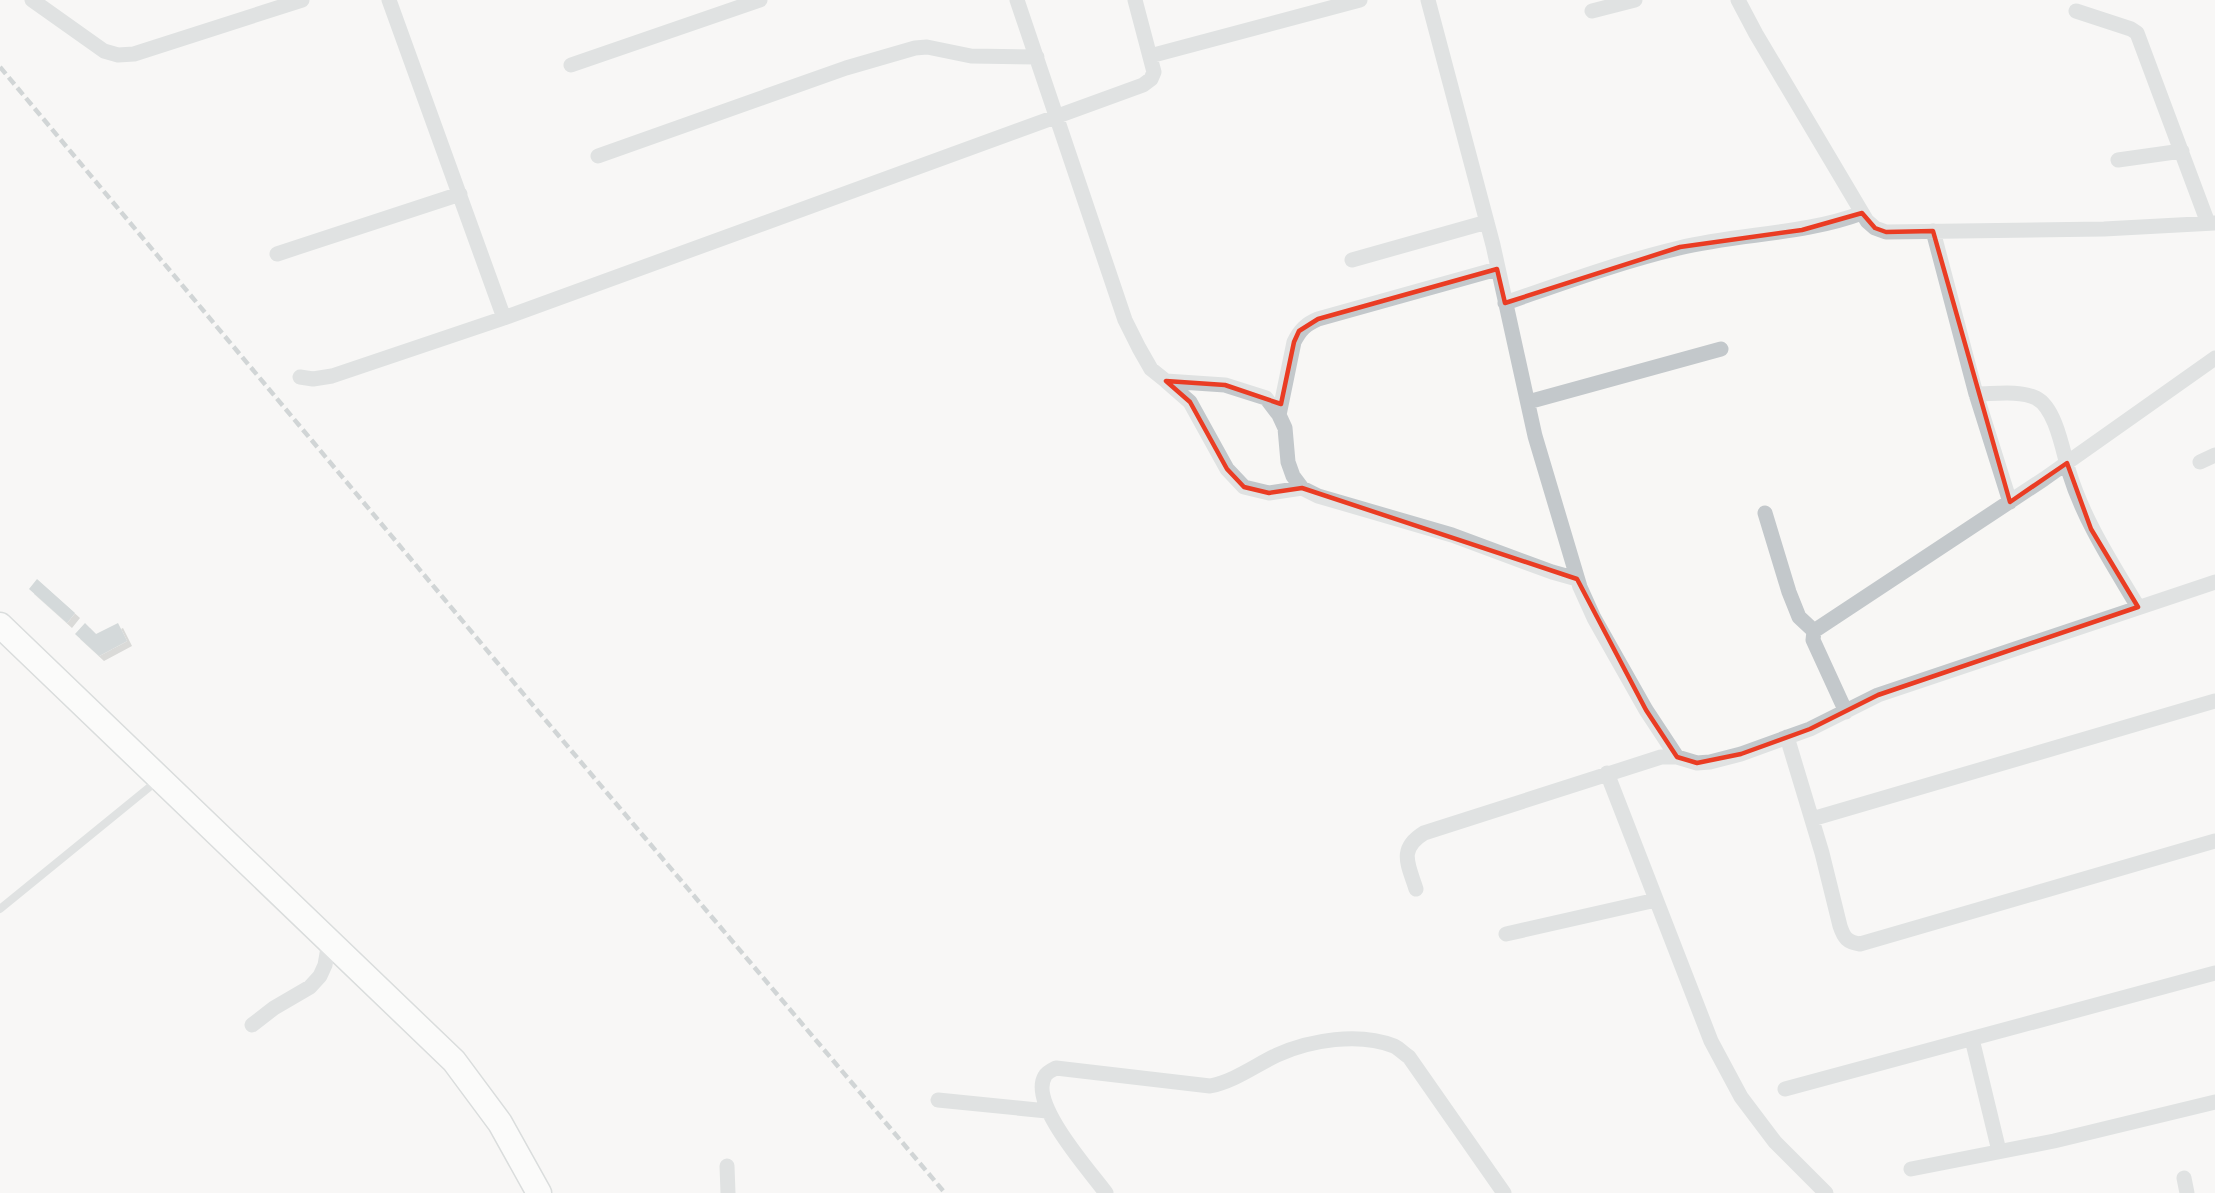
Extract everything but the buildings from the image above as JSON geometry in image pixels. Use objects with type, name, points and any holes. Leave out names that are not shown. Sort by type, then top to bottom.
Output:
[{"type":"main road","points":[[0,625],[454,1061],[500,1123],[539,1193]]},
{"type":"street","points":[[32,0],[104,51],[118,55],[134,54],[302,0]]},
{"type":"street","points":[[389,0],[504,318]]},
{"type":"street","points":[[571,64],[759,0]]},
{"type":"street","points":[[1017,0],[1125,320],[1138,348],[1151,369],[1190,402],[1227,469],[1244,487],[1269,493],[1302,488]]},
{"type":"street","points":[[300,377],[313,379],[332,376],[504,318],[1143,85],[1151,79],[1154,72],[1135,0]]},
{"type":"street","points":[[1150,56],[1360,0]]},
{"type":"street","points":[[1428,0],[1487,222],[1535,436],[1577,579],[1593,618],[1646,710],[1677,757]]},
{"type":"street","points":[[1592,10],[1635,0]]},
{"type":"street","points":[[1738,0],[1862,213],[1875,228],[1886,232],[2104,229],[2211,223],[2137,33],[2076,11]]},
{"type":"street","points":[[598,156],[846,68],[915,48],[927,47],[971,56],[1037,57]]},
{"type":"street","points":[[2118,160],[2182,151]]},
{"type":"street","points":[[277,254],[460,194]]},
{"type":"street","points":[[1505,303],[1608,267],[1680,247],[1738,237],[1802,230],[1834,224],[1862,213]]},
{"type":"street","points":[[1352,260],[1487,222]]},
{"type":"street","points":[[1933,231],[1976,394],[2010,502]]},
{"type":"street","points":[[1279,415],[1294,342],[1299,331],[1308,323],[1497,268]]},
{"type":"street","points":[[1528,402],[1721,349]]},
{"type":"street","points":[[1814,631],[2010,502],[2215,358]]},
{"type":"street","points":[[1166,381],[1205,382],[1252,392],[1266,398],[1279,415],[1285,428],[1288,462],[1293,476],[1302,488],[1318,496],[1452,535],[1577,579]]},
{"type":"street","points":[[1976,394],[2020,395],[2036,398],[2049,411],[2054,420],[2078,501],[2091,529],[2138,607]]},
{"type":"street","points":[[2200,462],[2215,455]]},
{"type":"street","points":[[1764,513],[1799,617],[1814,631]]},
{"type":"street","points":[[1416,889],[1407,862],[1407,848],[1413,840],[1424,833],[1661,757],[1677,757],[1696,763],[1741,754],[1846,712],[1878,695],[2215,582]]},
{"type":"street","points":[[1814,631],[1813,640],[1846,712]]},
{"type":"street","points":[[1812,819],[2215,701]]},
{"type":"street","points":[[1787,737],[1812,819],[1843,937],[1849,942],[1860,944],[2215,841]]},
{"type":"street","points":[[1607,773],[1712,1041],[1740,1097],[1775,1142],[1827,1193]]},
{"type":"street","points":[[1506,934],[1656,900]]},
{"type":"street","points":[[252,1025],[315,981],[325,964],[329,942]]},
{"type":"street","points":[[1785,1089],[2215,973]]},
{"type":"street","points":[[1106,1193],[1056,1127],[1047,1111],[1043,1094],[1043,1078],[1047,1073],[1056,1068],[1210,1086],[1224,1083],[1277,1055],[1303,1045],[1346,1039],[1375,1041],[1396,1047],[1409,1057],[1504,1193]]},
{"type":"street","points":[[1972,1039],[1999,1151]]},
{"type":"street","points":[[938,1100],[1047,1111]]},
{"type":"street","points":[[1911,1168],[2126,1125],[2215,1102]]},
{"type":"street","points":[[727,1166],[728,1193]]},
{"type":"lane","points":[[0,909],[160,779]]},
{"type":"highlighted area","points":[[1862,213],[1875,228],[1886,232],[1933,231],[2010,502],[2067,463],[2091,529],[2138,607],[1878,695],[1810,729],[1741,754],[1697,763],[1677,757],[1646,710],[1577,579],[1302,488],[1269,493],[1244,487],[1227,469],[1190,402],[1166,381],[1225,385],[1281,404],[1294,342],[1299,331],[1318,319],[1497,269],[1505,303],[1680,247],[1802,230]]},
{"type":"railway","points":[[0,67],[526,697],[945,1193]]}]
